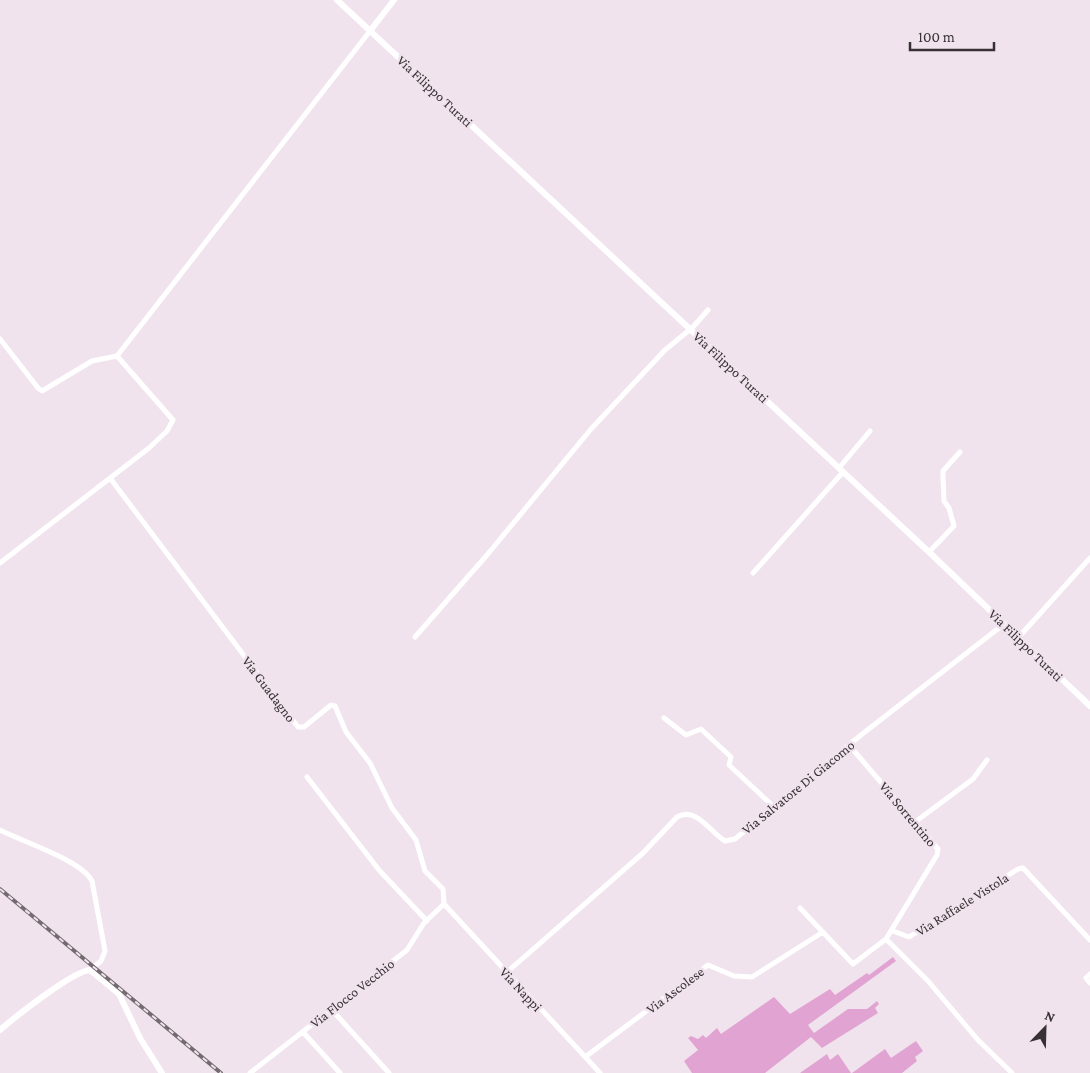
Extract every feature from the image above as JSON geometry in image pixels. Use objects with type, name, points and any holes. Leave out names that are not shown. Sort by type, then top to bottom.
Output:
[{"type":"street","name":"Via Filippo Turati","points":[[337,0],[930,552],[1090,706]]},
{"type":"street","points":[[0,338],[42,391],[92,361],[116,356],[394,0]]},
{"type":"street","points":[[415,637],[487,555],[591,429],[665,350],[690,329],[708,310]]},
{"type":"street","points":[[0,562],[149,448],[167,431],[172,420],[116,356]]},
{"type":"street","points":[[753,573],[841,470],[870,431]]},
{"type":"street","points":[[930,552],[954,526],[944,501],[943,470],[960,452]]},
{"type":"street","name":"Via Guadagno","points":[[110,478],[298,727],[304,727],[331,705],[335,706],[346,732],[370,764],[392,808],[416,840],[425,870],[443,889],[444,904]]},
{"type":"street","points":[[1018,638],[1090,558]]},
{"type":"street","name":"Via Salvatore Di Giacomo","points":[[506,973],[643,853],[677,818],[683,814],[694,815],[728,842],[735,839],[849,745],[1004,624]]},
{"type":"street","points":[[664,718],[686,735],[701,729],[731,757],[729,765],[774,807]]},
{"type":"street","name":"Via Sorrentino","points":[[800,908],[853,964],[886,939],[893,931],[938,852],[915,822],[849,745]]},
{"type":"street","points":[[915,822],[973,779],[986,760]]},
{"type":"street","points":[[307,777],[379,870],[427,921]]},
{"type":"street","points":[[0,830],[75,865],[88,874],[92,881],[105,952],[102,961],[90,970],[77,975],[32,1004],[0,1030]]},
{"type":"street","name":"Via Raffaele Vistola","points":[[893,931],[909,937],[1018,869],[1023,868],[1090,940]]},
{"type":"street","name":"Via Flocco Vecchio","points":[[250,1073],[407,950],[427,921],[444,904]]},
{"type":"street","name":"Via Nappi","points":[[444,904],[600,1073]]},
{"type":"street","name":"Via Ascolese","points":[[585,1057],[708,966],[734,976],[752,977],[822,932]]},
{"type":"street","points":[[886,939],[928,981],[978,1040],[1012,1073]]},
{"type":"street","points":[[90,970],[119,994],[140,1038],[162,1073]]},
{"type":"street","points":[[1090,974],[1086,978],[1090,983]]},
{"type":"street","points":[[332,1010],[389,1073]]},
{"type":"street","points":[[303,1032],[340,1073]]},
{"type":"shaded area","points":[[893,957],[896,961],[808,1025],[814,1033],[848,1009],[867,1009],[877,1001],[879,1004],[875,1008],[878,1013],[822,1048],[811,1037],[765,1073],[692,1073],[684,1061],[698,1050],[688,1038],[691,1036],[698,1039],[703,1035],[706,1038],[717,1028],[721,1034],[774,997],[790,1014],[830,989],[835,995],[867,973],[869,975]]},
{"type":"shaded area","points":[[916,1041],[923,1051],[915,1057],[917,1061],[902,1073],[852,1073],[885,1049],[891,1058]]},
{"type":"shaded area","points":[[827,1054],[830,1060],[838,1054],[851,1073],[800,1073]]},
{"type":"railway","points":[[0,889],[221,1073]]}]
